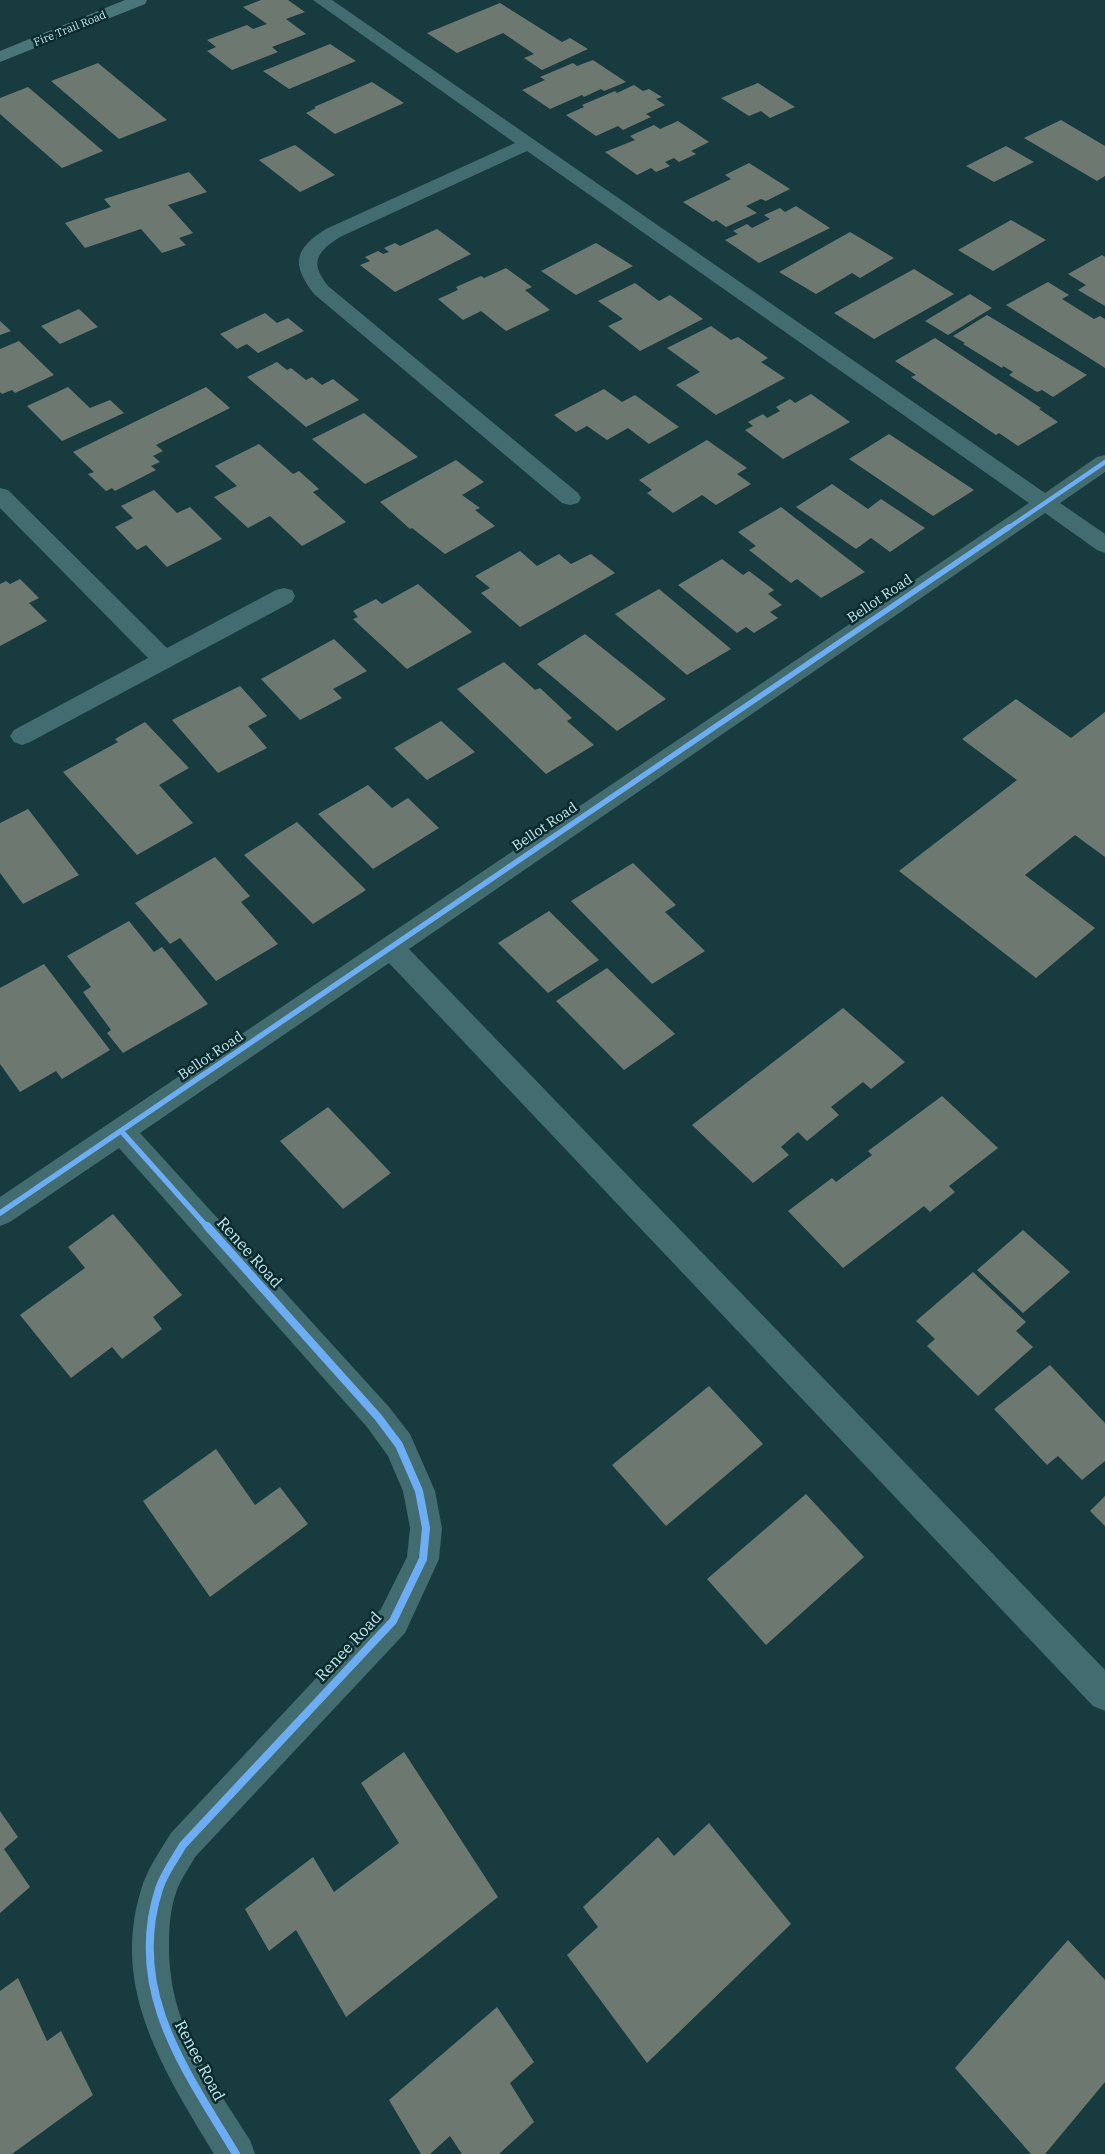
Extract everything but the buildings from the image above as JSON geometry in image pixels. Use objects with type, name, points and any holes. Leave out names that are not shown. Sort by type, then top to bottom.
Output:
[{"type":"main road","name":"Fire Trail Road","points":[[0,57],[139,0]]},
{"type":"street","points":[[321,0],[1105,545]]},
{"type":"street","points":[[528,144],[333,233],[317,243],[307,256],[306,266],[309,274],[321,290],[570,498]]},
{"type":"street","name":"Bellot Road","points":[[0,1213],[122,1132],[1105,462]]},
{"type":"street","points":[[0,495],[164,660]]},
{"type":"street","points":[[22,736],[284,596]]},
{"type":"street","points":[[390,948],[1105,1694]]},
{"type":"street","name":"Renee Road","points":[[122,1132],[378,1416],[399,1445],[408,1465],[419,1491],[426,1528],[423,1559],[393,1621],[183,1845],[160,1887],[150,1927],[152,1975],[163,2024],[189,2077],[236,2154]]},
{"type":"cycle path","points":[[0,1213],[1105,462]]},
{"type":"cycle path","points":[[122,1132],[378,1417],[399,1445],[419,1491],[426,1528],[423,1559],[393,1621],[183,1845],[159,1889],[152,1922],[150,1957],[158,2008],[178,2058],[236,2154]]}]
